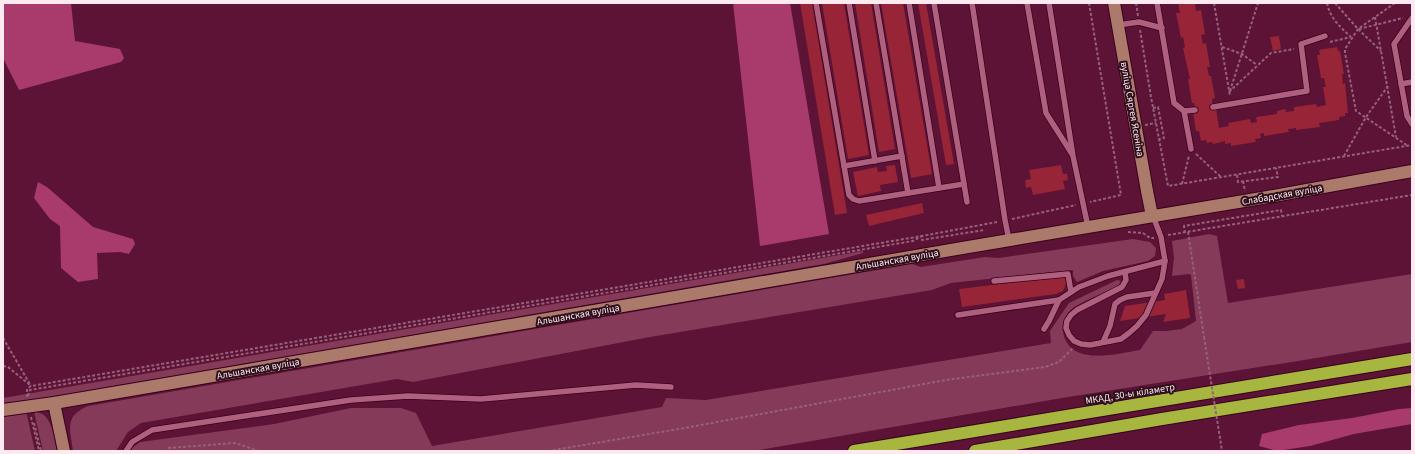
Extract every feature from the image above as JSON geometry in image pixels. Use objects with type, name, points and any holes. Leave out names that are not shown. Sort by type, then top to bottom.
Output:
[{"type":"highway","name":"МКАД, 30-ы кіламетр","points":[[854,451],[1411,359]]},
{"type":"highway","points":[[975,451],[1412,378]]},
{"type":"main road","name":"вуліца Сяргея Ясеніна","points":[[1114,3],[1146,191],[1152,216]]},
{"type":"main road","name":"Слабадская вуліца","points":[[1152,216],[1412,171]]},
{"type":"main road","name":"Альшанская вуліца","points":[[3,410],[54,403],[1152,216]]},
{"type":"main road","points":[[54,403],[64,451]]},
{"type":"lane","points":[[816,3],[849,195],[859,202],[964,184]]},
{"type":"lane","points":[[849,3],[875,161]]},
{"type":"lane","points":[[876,3],[908,193]]},
{"type":"lane","points":[[909,3],[939,188]]},
{"type":"lane","points":[[934,3],[967,202]]},
{"type":"lane","points":[[972,3],[1009,240]]},
{"type":"lane","points":[[1027,3],[1046,112],[1073,156]]},
{"type":"lane","points":[[1049,3],[1073,156],[1088,227]]},
{"type":"lane","points":[[1157,3],[1174,103],[1184,111],[1191,149]]},
{"type":"lane","points":[[1412,18],[1394,44],[1407,116],[1412,124]]},
{"type":"lane","points":[[1118,25],[1139,22],[1162,28]]},
{"type":"lane","points":[[1213,106],[1307,91],[1301,44],[1325,36]]},
{"type":"lane","points":[[1401,84],[1412,82]]},
{"type":"lane","points":[[1184,111],[1195,110]]},
{"type":"lane","points":[[844,166],[902,156]]},
{"type":"lane","points":[[1125,272],[1126,280],[1122,287],[1077,310],[1067,321],[1066,328],[1074,341],[1090,345],[1121,339],[1137,326],[1146,315],[1162,279],[1165,261],[1161,237],[1152,216]]},
{"type":"lane","points":[[958,315],[1059,300],[1079,287],[1108,276],[1165,261]]},
{"type":"lane","points":[[994,281],[1068,274],[1071,292]]},
{"type":"lane","points":[[1103,342],[1110,326],[1115,304],[1127,297],[1155,293]]},
{"type":"lane","points":[[1044,329],[1059,300]]},
{"type":"lane","points":[[126,451],[132,442],[152,430],[351,400],[408,396],[481,399],[636,385],[671,387]]},
{"type":"path","points":[[922,236],[913,241],[30,390],[27,397],[27,389],[31,386],[922,236],[1005,220],[1120,194],[1089,3]]},
{"type":"path","points":[[1137,3],[1153,108],[1168,186],[1412,145]]},
{"type":"path","points":[[1214,3],[1231,104]]},
{"type":"path","points":[[1229,92],[1258,3]]},
{"type":"path","points":[[1327,3],[1329,12],[1341,28],[1351,37]]},
{"type":"path","points":[[1335,3],[1358,29],[1381,51]]},
{"type":"path","points":[[1395,3],[1358,29],[1351,37],[1345,49],[1356,111],[1408,146]]},
{"type":"path","points":[[1375,17],[1396,137]]},
{"type":"path","points":[[1358,29],[1405,17]]},
{"type":"path","points":[[1222,47],[1242,54],[1257,65]]},
{"type":"path","points":[[1229,92],[1271,53]]},
{"type":"path","points":[[1344,156],[1366,117],[1388,86]]},
{"type":"path","points":[[1153,108],[1158,107],[1164,138],[1159,139]]},
{"type":"path","points":[[1182,184],[1191,149],[1221,177]]},
{"type":"path","points":[[1237,175],[1238,182],[1278,177],[1276,168]]},
{"type":"path","points":[[1222,451],[1188,232],[1412,195]]},
{"type":"path","points":[[1185,233],[1184,226],[1189,225],[1281,210],[1282,216]]},
{"type":"path","points":[[922,236],[922,240],[984,230]]},
{"type":"path","points":[[3,338],[31,386]]},
{"type":"path","points":[[548,451],[946,380],[1045,367],[1060,362],[1078,342]]},
{"type":"path","points":[[3,366],[8,367],[31,386]]},
{"type":"path","points":[[31,415],[40,451]]},
{"type":"path","points":[[168,448],[235,443],[259,451]]},
{"type":"shaded area","points":[[3,3],[71,3],[75,41],[120,49],[124,58],[121,62],[19,90],[3,58]]},
{"type":"shaded area","points":[[733,3],[790,3],[829,234],[760,246]]},
{"type":"shaded area","points":[[38,182],[47,187],[93,227],[133,239],[135,244],[129,254],[120,252],[97,253],[98,279],[78,282],[61,268],[60,226],[50,219],[34,198]]},
{"type":"shaded area","points":[[1209,234],[1217,236],[1228,303],[1412,274],[1412,342],[1062,398],[754,451],[132,451],[132,448],[140,442],[274,424],[351,408],[401,408],[416,413],[432,446],[662,407],[666,398],[706,400],[1051,343],[1050,331],[1069,303],[1117,280],[1121,281],[1118,287],[1077,305],[1070,310],[1063,322],[1063,332],[1067,343],[1074,350],[1084,354],[1095,356],[1140,350],[1153,331],[1182,329],[1196,321],[1191,275],[1172,276],[1174,258],[1172,241]]},
{"type":"shaded area","points":[[1133,239],[1150,242],[1156,248],[1155,256],[1148,261],[1103,271],[1077,282],[1073,276],[1073,270],[951,283],[932,290],[650,337],[413,382],[397,379],[141,423],[128,432],[116,451],[73,451],[70,424],[75,414],[88,406],[912,264],[921,267],[985,257],[998,258]]},
{"type":"shaded area","points":[[863,251],[863,253],[824,264],[3,405],[3,398]]},
{"type":"shaded area","points":[[1412,408],[1412,424],[1354,434],[1310,446],[1277,451],[1259,446],[1262,434],[1299,425]]},
{"type":"shaded area","points":[[26,411],[35,451],[3,451],[3,415]]},
{"type":"shaded area","points":[[34,412],[40,413],[48,420],[51,426],[57,451],[43,451]]},
{"type":"building","points":[[800,3],[812,3],[847,213],[835,215]]},
{"type":"building","points":[[822,3],[844,3],[869,155],[848,159]]},
{"type":"building","points":[[855,3],[871,3],[895,149],[879,152]]},
{"type":"building","points":[[881,3],[903,3],[932,174],[911,178]]},
{"type":"building","points":[[918,3],[926,3],[954,164],[946,165]]},
{"type":"building","points":[[1178,3],[1195,3],[1196,11],[1201,10],[1205,34],[1201,35],[1203,44],[1206,43],[1210,67],[1207,67],[1209,76],[1211,76],[1215,98],[1212,99],[1213,107],[1216,109],[1219,128],[1229,126],[1228,123],[1250,119],[1251,123],[1257,122],[1256,117],[1277,114],[1277,111],[1285,109],[1286,112],[1294,111],[1294,107],[1316,104],[1317,107],[1326,105],[1323,87],[1326,87],[1324,78],[1321,78],[1317,55],[1320,55],[1319,50],[1337,47],[1338,51],[1340,51],[1344,74],[1342,74],[1343,84],[1345,83],[1348,113],[1345,113],[1345,116],[1339,117],[1339,120],[1319,123],[1320,127],[1296,130],[1296,128],[1288,129],[1289,132],[1264,136],[1264,133],[1260,134],[1261,138],[1255,139],[1256,142],[1231,146],[1231,143],[1225,144],[1225,141],[1213,144],[1212,142],[1207,143],[1206,140],[1201,141],[1199,131],[1196,131],[1193,112],[1196,111],[1194,103],[1192,103],[1188,79],[1190,79],[1183,48],[1185,47],[1183,37],[1181,38],[1176,13],[1180,13]]},
{"type":"building","points":[[1279,36],[1281,49],[1273,51],[1270,37]]},
{"type":"building","points":[[895,165],[898,182],[880,185],[881,191],[858,196],[853,172],[877,167],[878,172],[887,171],[886,166]]},
{"type":"building","points":[[1061,165],[1063,174],[1067,174],[1068,180],[1063,181],[1065,189],[1033,195],[1031,187],[1026,188],[1025,180],[1031,179],[1029,170]]},
{"type":"building","points":[[922,203],[924,213],[869,226],[866,215]]},
{"type":"building","points":[[1064,276],[1066,281],[1063,291],[1056,294],[962,307],[959,289]]},
{"type":"building","points":[[1244,279],[1245,288],[1238,289],[1236,280]]},
{"type":"building","points":[[1186,290],[1190,318],[1163,322],[1166,314],[1120,321],[1125,306],[1165,300],[1164,294]]}]
